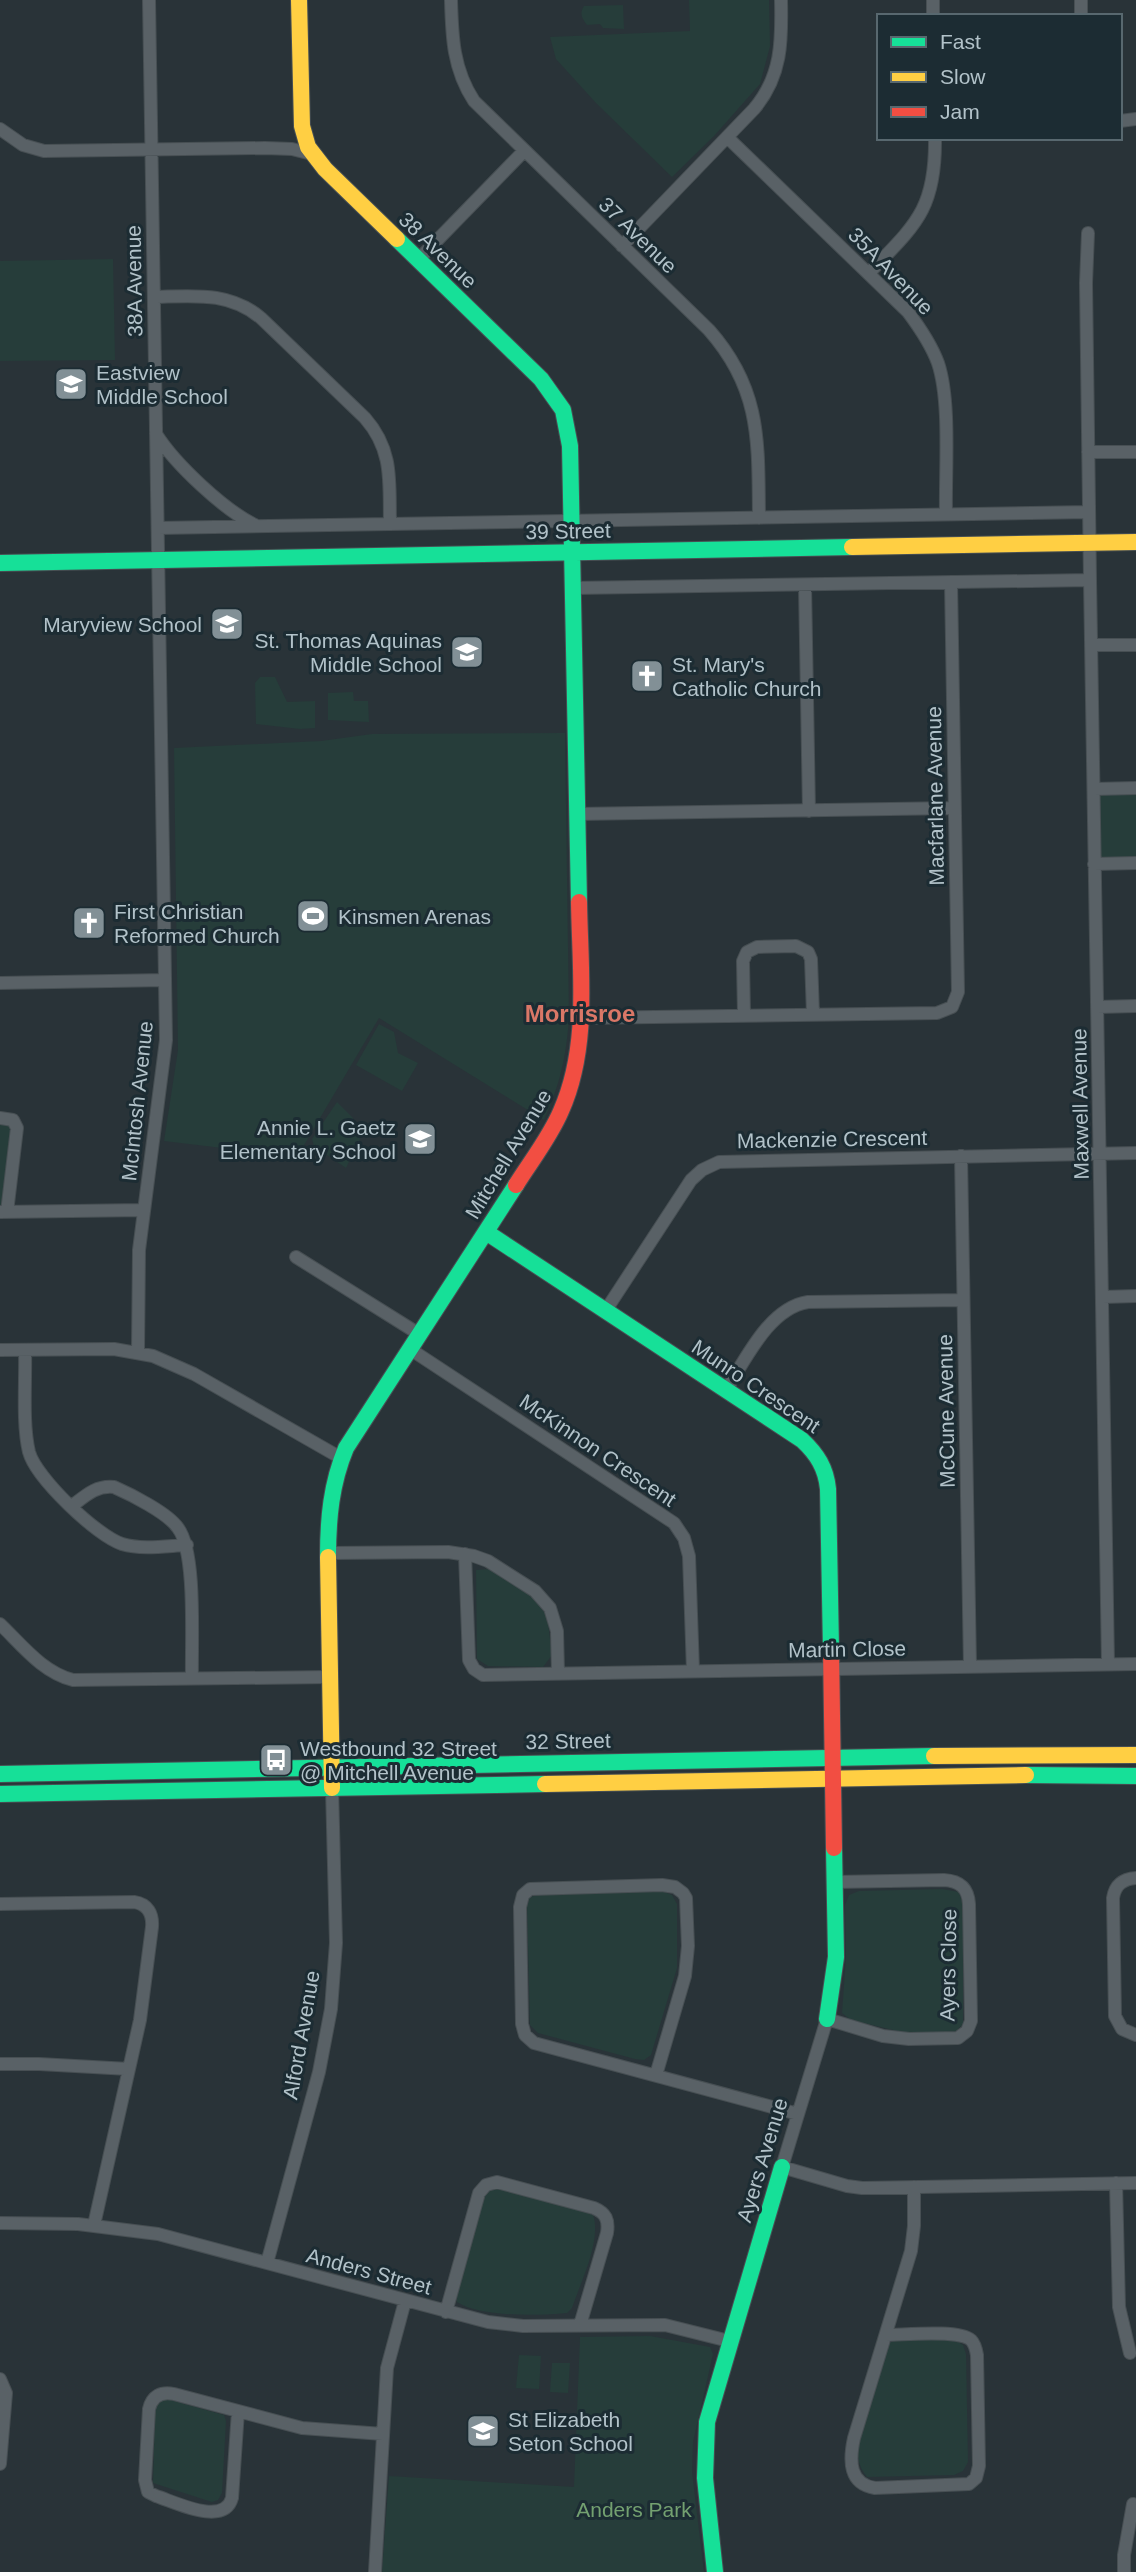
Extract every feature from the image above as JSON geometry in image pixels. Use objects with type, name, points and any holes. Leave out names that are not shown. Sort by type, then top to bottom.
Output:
[{"type":"street","name":"38A Avenue","points":[[149,0],[158,560]]},
{"type":"street","name":"38 Avenue","points":[[299,0],[302,126],[312,154],[541,379],[558,401],[569,436],[572,521]]},
{"type":"street","name":"37 Avenue","points":[[452,0],[454,52],[463,82],[474,101],[709,330],[725,350],[750,398],[755,423],[759,518]]},
{"type":"street","points":[[622,246],[761,100],[773,81],[781,48],[781,0]]},
{"type":"street","points":[[0,129],[23,145],[44,151],[265,148],[292,149],[312,154]]},
{"type":"street","name":"35A Avenue","points":[[727,137],[908,312],[923,332],[937,361],[944,394],[946,514]]},
{"type":"street","points":[[869,274],[910,231],[925,207],[935,175],[935,140]]},
{"type":"street","points":[[419,259],[524,151]]},
{"type":"street","name":"Maxwell Avenue","points":[[1088,233],[1088,452],[1108,1664]]},
{"type":"street","points":[[154,297],[223,298],[244,306],[261,318],[365,418],[377,434],[388,458],[390,524]]},
{"type":"street","points":[[156,434],[175,458],[229,510],[259,527]]},
{"type":"street","points":[[1088,452],[1136,452]]},
{"type":"street","name":"39 Street","points":[[158,528],[1089,512]]},
{"type":"street","name":"Mitchell Avenue","points":[[332,1767],[328,1553],[330,1500],[341,1458],[554,1126],[565,1104],[578,1059],[581,1018],[572,521]]},
{"type":"street","name":"39 Street","points":[[0,563],[1136,542]]},
{"type":"street","name":"McIntosh Avenue","points":[[138,1352],[138,1268],[143,1210],[166,1055],[158,560]]},
{"type":"street","points":[[573,589],[1090,580]]},
{"type":"street","name":"Macfarlane Avenue","points":[[813,1014],[937,1013],[952,1007],[958,992],[951,582]]},
{"type":"street","points":[[805,585],[808,811]]},
{"type":"street","points":[[1091,645],[1136,645]]},
{"type":"street","points":[[1094,789],[1136,788]]},
{"type":"street","points":[[576,814],[954,808]]},
{"type":"street","points":[[1094,864],[1136,863]]},
{"type":"street","points":[[581,1018],[813,1014],[811,959],[805,949],[796,946],[757,947],[747,951],[743,961],[744,1015]]},
{"type":"street","points":[[0,984],[165,980]]},
{"type":"street","points":[[1097,1007],[1136,1006]]},
{"type":"street","points":[[0,1118],[13,1120],[18,1128],[4,1212],[143,1210]]},
{"type":"street","name":"Mackenzie Crescent","points":[[606,1310],[691,1180],[710,1165],[735,1160],[1136,1153]]},
{"type":"street","name":"McCune Avenue","points":[[961,1156],[970,1666]]},
{"type":"street","name":"Munro Crescent","points":[[486,1232],[802,1440],[816,1453],[824,1468],[828,1489],[833,1756]]},
{"type":"street","points":[[296,1257],[419,1334]]},
{"type":"street","points":[[1103,1297],[1136,1296]]},
{"type":"street","points":[[726,1390],[770,1323],[781,1312],[794,1305],[963,1300]]},
{"type":"street","points":[[0,1350],[101,1349],[138,1352],[162,1359],[183,1368],[341,1458]]},
{"type":"street","name":"McKinnon Crescent","points":[[410,1349],[674,1523],[684,1538],[690,1556],[693,1671]]},
{"type":"street","points":[[25,1350],[27,1442],[31,1459],[42,1477],[104,1535],[138,1547],[187,1545]]},
{"type":"street","points":[[72,1506],[94,1489],[114,1487],[173,1522],[180,1530],[189,1557],[191,1679]]},
{"type":"street","points":[[328,1553],[448,1552],[465,1554],[496,1565],[535,1591],[553,1614],[557,1631],[558,1674]]},
{"type":"street","name":"Martin Close","points":[[465,1554],[468,1653],[474,1669],[484,1675],[1136,1664]]},
{"type":"street","points":[[0,1624],[42,1664],[66,1678],[87,1681],[330,1677]]},
{"type":"street","name":"32 Street","points":[[0,1774],[833,1756],[1136,1755]]},
{"type":"street","name":"Ayers Avenue","points":[[715,2572],[705,2482],[704,2451],[709,2409],[827,2019],[836,1957],[833,1756]]},
{"type":"street","name":"Alford Avenue","points":[[267,2263],[318,2079],[331,2009],[336,1943],[332,1767]]},
{"type":"street","name":"32 Street","points":[[0,1794],[1032,1775],[1136,1776]]},
{"type":"street","points":[[1136,1878],[1122,1881],[1113,1898],[1115,2016],[1122,2029],[1136,2035]]},
{"type":"street","name":"Ayers Close","points":[[827,2019],[883,2036],[909,2039],[958,2038],[967,2031],[971,2021],[970,1904],[966,1889],[961,1884],[944,1880],[835,1882]]},
{"type":"street","points":[[656,2075],[687,1966],[687,1903],[683,1893],[675,1887],[662,1885],[530,1889],[523,1895],[520,1907],[523,2024],[525,2035],[534,2043],[798,2114]]},
{"type":"street","points":[[0,1904],[134,1902],[147,1908],[152,1915],[140,2020],[94,2225]]},
{"type":"street","points":[[0,2064],[129,2069]]},
{"type":"street","points":[[782,2167],[847,2186],[1136,2183]]},
{"type":"street","points":[[446,2312],[480,2193],[486,2185],[497,2182],[594,2208],[604,2214],[608,2223],[607,2233],[580,2325]]},
{"type":"street","points":[[1116,2183],[1119,2307],[1130,2353]]},
{"type":"street","points":[[886,2335],[954,2334],[967,2337],[974,2344],[977,2355],[978,2466],[976,2477],[969,2484],[867,2487],[856,2480],[852,2468],[852,2446],[911,2250],[914,2187]]},
{"type":"street","name":"Anders Street","points":[[0,2223],[94,2225],[158,2234],[446,2312],[500,2324],[665,2325],[729,2341]]},
{"type":"street","points":[[375,2572],[389,2360],[405,2301]]},
{"type":"street","points":[[0,2379],[6,2393],[0,2464]]},
{"type":"street","points":[[237,2411],[232,2498],[228,2508],[220,2512],[208,2512],[148,2492],[145,2480],[149,2409],[156,2396],[169,2393],[237,2411],[308,2430],[383,2434]]},
{"type":"street","points":[[1124,2572],[1124,2555],[1133,2504]]},
{"type":"green space","points":[[689,0],[769,0],[770,46],[760,84],[714,136],[672,177],[596,103],[556,59],[550,37],[690,31]]},
{"type":"green space","points":[[623,5],[624,29],[603,28],[600,24],[587,25],[582,16],[584,6]]},
{"type":"green space","points":[[113,259],[115,360],[0,361],[0,261]]},
{"type":"green space","points":[[260,677],[275,677],[287,702],[315,701],[315,728],[256,724],[255,683]]},
{"type":"green space","points":[[353,692],[354,701],[368,701],[369,722],[328,720],[328,693]]},
{"type":"green space","points":[[565,733],[569,1019],[561,1071],[544,1120],[379,1018],[297,1157],[164,1141],[178,1050],[174,748],[321,741],[372,734]]},
{"type":"green space","points":[[1136,788],[1136,863],[1094,864],[1094,789]]},
{"type":"green space","points":[[379,1024],[394,1032],[398,1053],[418,1063],[402,1091],[356,1065]]},
{"type":"green space","points":[[337,1102],[353,1118],[360,1139],[346,1168],[314,1146],[312,1139]]},
{"type":"green space","points":[[0,1118],[13,1120],[7,1212],[0,1212]]},
{"type":"green space","points":[[490,1569],[527,1592],[547,1615],[552,1655],[543,1667],[488,1666],[477,1659],[476,1570]]},
{"type":"green space","points":[[942,1889],[959,1892],[963,1905],[963,2024],[956,2031],[947,2034],[910,2034],[851,2020],[842,2013],[846,1956],[845,1905],[849,1895],[859,1891]]},
{"type":"green space","points":[[662,1891],[672,1895],[677,1904],[677,1968],[651,2055],[644,2060],[635,2059],[538,2033],[530,2025],[527,1905],[530,1897]]},
{"type":"green space","points":[[498,2188],[593,2215],[595,2236],[592,2249],[572,2308],[567,2313],[494,2313],[457,2302],[456,2293],[482,2198],[488,2190]]},
{"type":"green space","name":"Anders Park","points":[[650,2336],[710,2347],[713,2354],[693,2442],[692,2472],[704,2572],[382,2572],[389,2476],[574,2487],[580,2337]]},
{"type":"green space","points":[[954,2339],[963,2345],[966,2354],[968,2462],[963,2471],[954,2475],[867,2477],[858,2460],[859,2440],[886,2347],[899,2340]]},
{"type":"green space","points":[[519,2355],[541,2356],[539,2389],[516,2388]]},
{"type":"green space","points":[[552,2363],[570,2363],[568,2393],[550,2392]]},
{"type":"green space","points":[[167,2399],[224,2415],[226,2421],[222,2493],[218,2500],[212,2502],[153,2483],[155,2411],[158,2402]]},
{"type":"traffic: fast","points":[[397,239],[541,379],[563,410],[570,446],[579,902]]},
{"type":"traffic: fast","points":[[0,563],[852,547]]},
{"type":"traffic: fast","points":[[328,1557],[331,1502],[346,1448],[516,1185]]},
{"type":"traffic: fast","points":[[486,1232],[802,1440],[812,1451],[823,1468],[828,1489],[831,1649]]},
{"type":"traffic: fast","points":[[0,1774],[934,1756]]},
{"type":"traffic: fast","points":[[1026,1775],[1136,1776]]},
{"type":"traffic: fast","points":[[0,1794],[545,1784]]},
{"type":"traffic: fast","points":[[827,2019],[836,1957],[834,1848]]},
{"type":"traffic: fast","points":[[715,2572],[705,2478],[707,2422],[782,2167]]},
{"type":"traffic: slow","points":[[299,0],[302,126],[308,147],[325,169],[397,239]]},
{"type":"traffic: slow","points":[[852,547],[1136,542]]},
{"type":"traffic: slow","points":[[328,1557],[332,1788]]},
{"type":"traffic: slow","points":[[934,1756],[1136,1755]]},
{"type":"traffic: slow","points":[[545,1784],[1026,1775]]},
{"type":"traffic: jam","points":[[516,1185],[557,1121],[576,1061],[581,1008],[579,902]]},
{"type":"traffic: jam","points":[[831,1649],[834,1848]]},
{"type":"place","name":"Eastview Middle School","points":[[71,384]]},
{"type":"place","name":"Maryview School","points":[[227,624]]},
{"type":"place","name":"St. Thomas Aquinas Middle School","points":[[467,652]]},
{"type":"place","name":"St. Mary's Catholic Church","points":[[647,676]]},
{"type":"place","name":"Kinsmen Arenas","points":[[313,916]]},
{"type":"place","name":"First Christian Reformed Church","points":[[89,923]]},
{"type":"place","name":"Annie L. Gaetz Elementary School","points":[[420,1139]]},
{"type":"place","name":"Westbound 32 Street @ Mitchell Avenue","points":[[276,1760]]},
{"type":"place","name":"St Elizabeth Seton School","points":[[483,2431]]},
{"type":"district","name":"Morrisroe","points":[[580,1013]]}]
